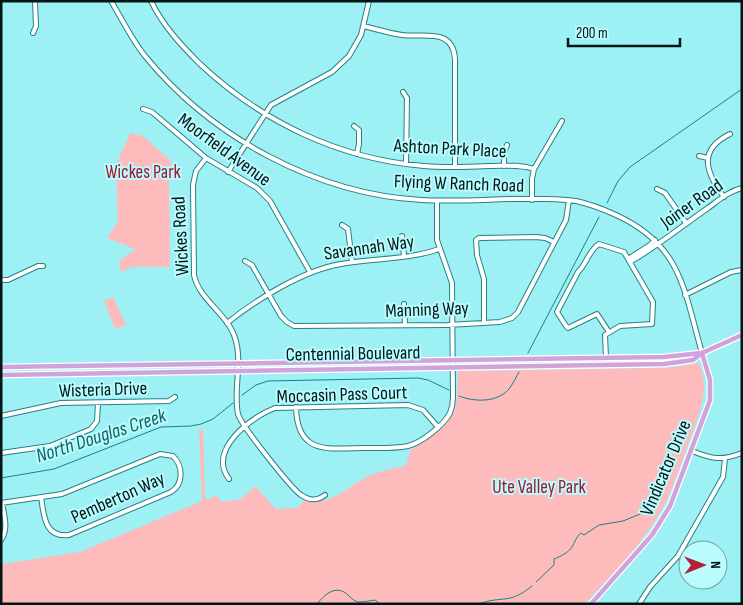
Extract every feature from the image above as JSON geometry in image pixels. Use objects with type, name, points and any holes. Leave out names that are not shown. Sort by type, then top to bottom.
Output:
[{"type":"main road","name":"Centennial Boulevard","points":[[1,374],[664,364],[693,360],[702,353],[742,335]]},
{"type":"main road","name":"Centennial Boulevard","points":[[1,367],[664,357],[702,353]]},
{"type":"main road","name":"Vindicator Drive","points":[[592,604],[652,535],[674,496],[710,400],[710,380],[702,353]]},
{"type":"street","points":[[33,33],[36,26],[35,1]]},
{"type":"street","name":"Flying W Ranch Road","points":[[111,1],[140,48],[153,65],[194,105],[246,144],[296,169],[342,186],[394,197],[437,201],[569,200],[583,202],[637,225],[660,244],[676,268],[702,353]]},
{"type":"street","name":"Ashton Park Place","points":[[152,1],[176,40],[221,83],[264,114],[307,136],[357,154],[406,164],[455,167],[526,166],[534,169]]},
{"type":"street","points":[[228,172],[264,114],[275,102],[332,72],[355,47],[363,26],[369,1]]},
{"type":"street","points":[[363,26],[404,35],[438,36],[447,41],[452,47],[455,59],[455,167]]},
{"type":"street","points":[[403,92],[407,98],[406,164]]},
{"type":"street","name":"Moorfield Avenue","points":[[144,109],[152,112],[206,158],[257,188],[268,198],[310,272]]},
{"type":"street","points":[[532,200],[534,169],[562,121]]},
{"type":"street","points":[[354,126],[360,130],[357,154]]},
{"type":"street","points":[[724,197],[710,177],[707,164],[710,151],[717,142],[730,134]]},
{"type":"street","points":[[504,166],[504,153],[507,145]]},
{"type":"street","points":[[699,156],[708,158]]},
{"type":"street","name":"Wickes Road","points":[[206,158],[196,171],[192,185],[194,276],[201,291],[227,323],[236,340],[238,414],[245,427]]},
{"type":"street","name":"Joiner Road","points":[[629,260],[660,244],[686,223],[724,197],[742,188]]},
{"type":"street","points":[[657,189],[665,193],[686,223]]},
{"type":"street","name":"Manning Way","points":[[245,261],[252,265],[284,320],[294,326],[453,324],[504,321],[515,315],[567,217],[569,200]]},
{"type":"street","points":[[296,407],[297,424],[301,433],[312,444],[326,449],[408,446],[421,441],[447,418],[452,408],[454,397],[451,280],[436,236],[437,201]]},
{"type":"street","points":[[342,225],[348,229],[352,262]]},
{"type":"street","points":[[402,236],[404,256]]},
{"type":"street","points":[[484,323],[484,279],[477,254],[476,240],[481,238],[536,237],[554,242]]},
{"type":"street","points":[[629,260],[656,240]]},
{"type":"street","points":[[606,358],[605,337],[609,332],[620,326],[649,325],[653,322],[653,302],[622,250],[596,245],[583,268],[578,272],[558,310],[558,315],[568,328],[597,314],[609,332]]},
{"type":"street","name":"Savannah Way","points":[[227,323],[246,308],[310,272],[328,266],[424,254],[439,249]]},
{"type":"street","points":[[1,280],[8,280],[38,266],[43,266]]},
{"type":"street","points":[[685,295],[731,272],[742,270]]},
{"type":"street","points":[[404,304],[405,325]]},
{"type":"street","name":"Wisteria Drive","points":[[1,416],[61,403],[169,401],[175,397]]},
{"type":"street","points":[[134,402],[134,408]]},
{"type":"street","points":[[39,403],[40,409]]},
{"type":"street","points":[[1,453],[50,446],[91,429],[97,421],[98,403]]},
{"type":"street","name":"Moccasin Pass Court","points":[[228,478],[224,473],[226,448],[236,434],[270,410],[279,407],[408,405],[423,410],[438,427]]},
{"type":"street","points":[[245,427],[301,495],[316,500],[325,495]]},
{"type":"street","points":[[692,451],[708,457],[724,459],[742,453]]},
{"type":"street","name":"Pemberton Way","points":[[2,503],[66,493],[156,455],[174,454],[180,469],[179,487],[166,495],[73,533],[61,535],[52,533],[45,521],[41,497]]},
{"type":"street","points":[[639,604],[650,587],[678,556],[723,477],[724,459]]},
{"type":"street","points":[[2,503],[6,527],[3,540]]},
{"type":"green space","name":"Wickes Park","points":[[130,133],[143,136],[171,161],[169,177],[170,267],[132,267],[121,272],[119,261],[135,249],[107,238],[118,222],[116,165]]},
{"type":"green space","points":[[113,297],[126,325],[115,329],[104,301]]},
{"type":"green space","name":"Ute Valley Park","points":[[697,363],[700,365],[703,375],[704,394],[702,403],[697,421],[666,501],[636,547],[585,604],[1,604],[1,564],[80,552],[202,501],[199,430],[203,429],[205,497],[208,500],[216,495],[222,502],[241,499],[255,486],[276,509],[297,508],[305,500],[322,501],[330,499],[370,476],[406,465],[411,449],[433,435],[450,419],[456,406],[459,371],[655,368]]},
{"type":"waterway","name":"North Douglas Creek","points":[[607,203],[618,181],[630,167],[742,89]]},
{"type":"waterway","name":"North Douglas Creek","points":[[528,353],[599,217]]},
{"type":"waterway","name":"North Douglas Creek","points":[[459,396],[478,400],[498,397],[509,389],[519,372]]},
{"type":"waterway","name":"North Douglas Creek","points":[[242,395],[256,385],[268,381],[418,378],[428,380],[449,390]]},
{"type":"waterway","name":"North Douglas Creek","points":[[1,478],[54,469],[161,427],[201,424],[213,419],[233,403]]},
{"type":"waterway","points":[[536,582],[554,565],[554,559],[572,547],[581,533],[584,535],[599,525],[623,521],[650,510]]},
{"type":"waterway","points":[[478,604],[512,598],[532,586]]},
{"type":"waterway","points":[[317,604],[327,594],[335,590],[344,592],[357,602],[375,600],[380,604]]}]
